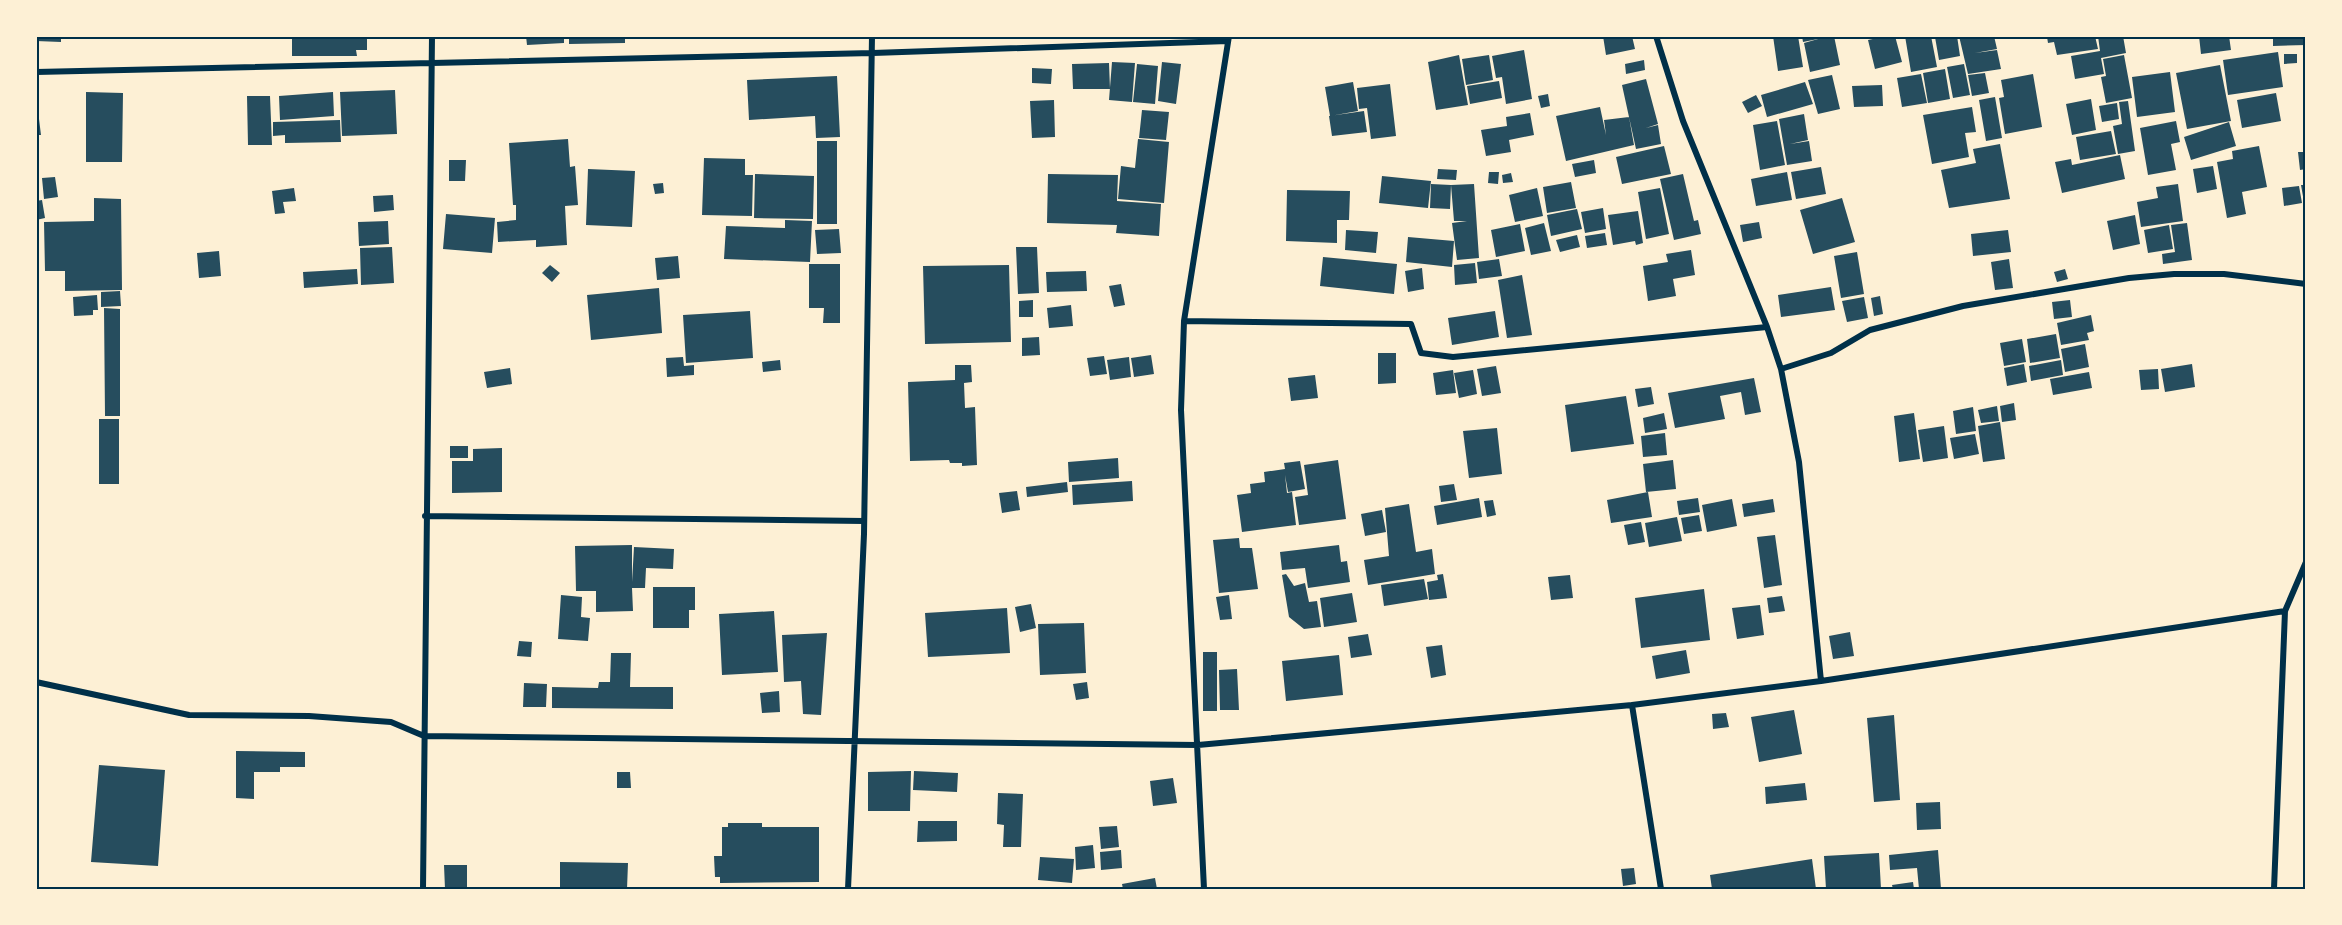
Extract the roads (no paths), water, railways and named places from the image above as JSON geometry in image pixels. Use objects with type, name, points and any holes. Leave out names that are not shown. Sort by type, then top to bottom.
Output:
[{"type":"street","points":[[423,889],[432,36]]},
{"type":"street","points":[[848,889],[864,521],[872,36]]},
{"type":"street","points":[[1656,36],[1683,121],[1767,327],[1781,369],[1799,462],[1821,681]]},
{"type":"street","points":[[36,72],[873,53],[1228,38],[1184,321],[1180,410],[1204,889]]},
{"type":"street","points":[[1781,369],[1831,353],[1870,330],[1963,306],[2129,278],[2175,274],[2224,274],[2306,284]]},
{"type":"street","points":[[1184,321],[1411,324],[1421,353],[1453,357],[1767,327]]},
{"type":"street","points":[[426,516],[864,521]]},
{"type":"street","points":[[2274,889],[2285,611],[2306,562]]},
{"type":"street","points":[[36,682],[189,715],[309,716],[392,722],[424,736],[854,743],[1198,745],[1632,705],[1821,681],[2285,611]]},
{"type":"street","points":[[1632,705],[1661,889]]}]
